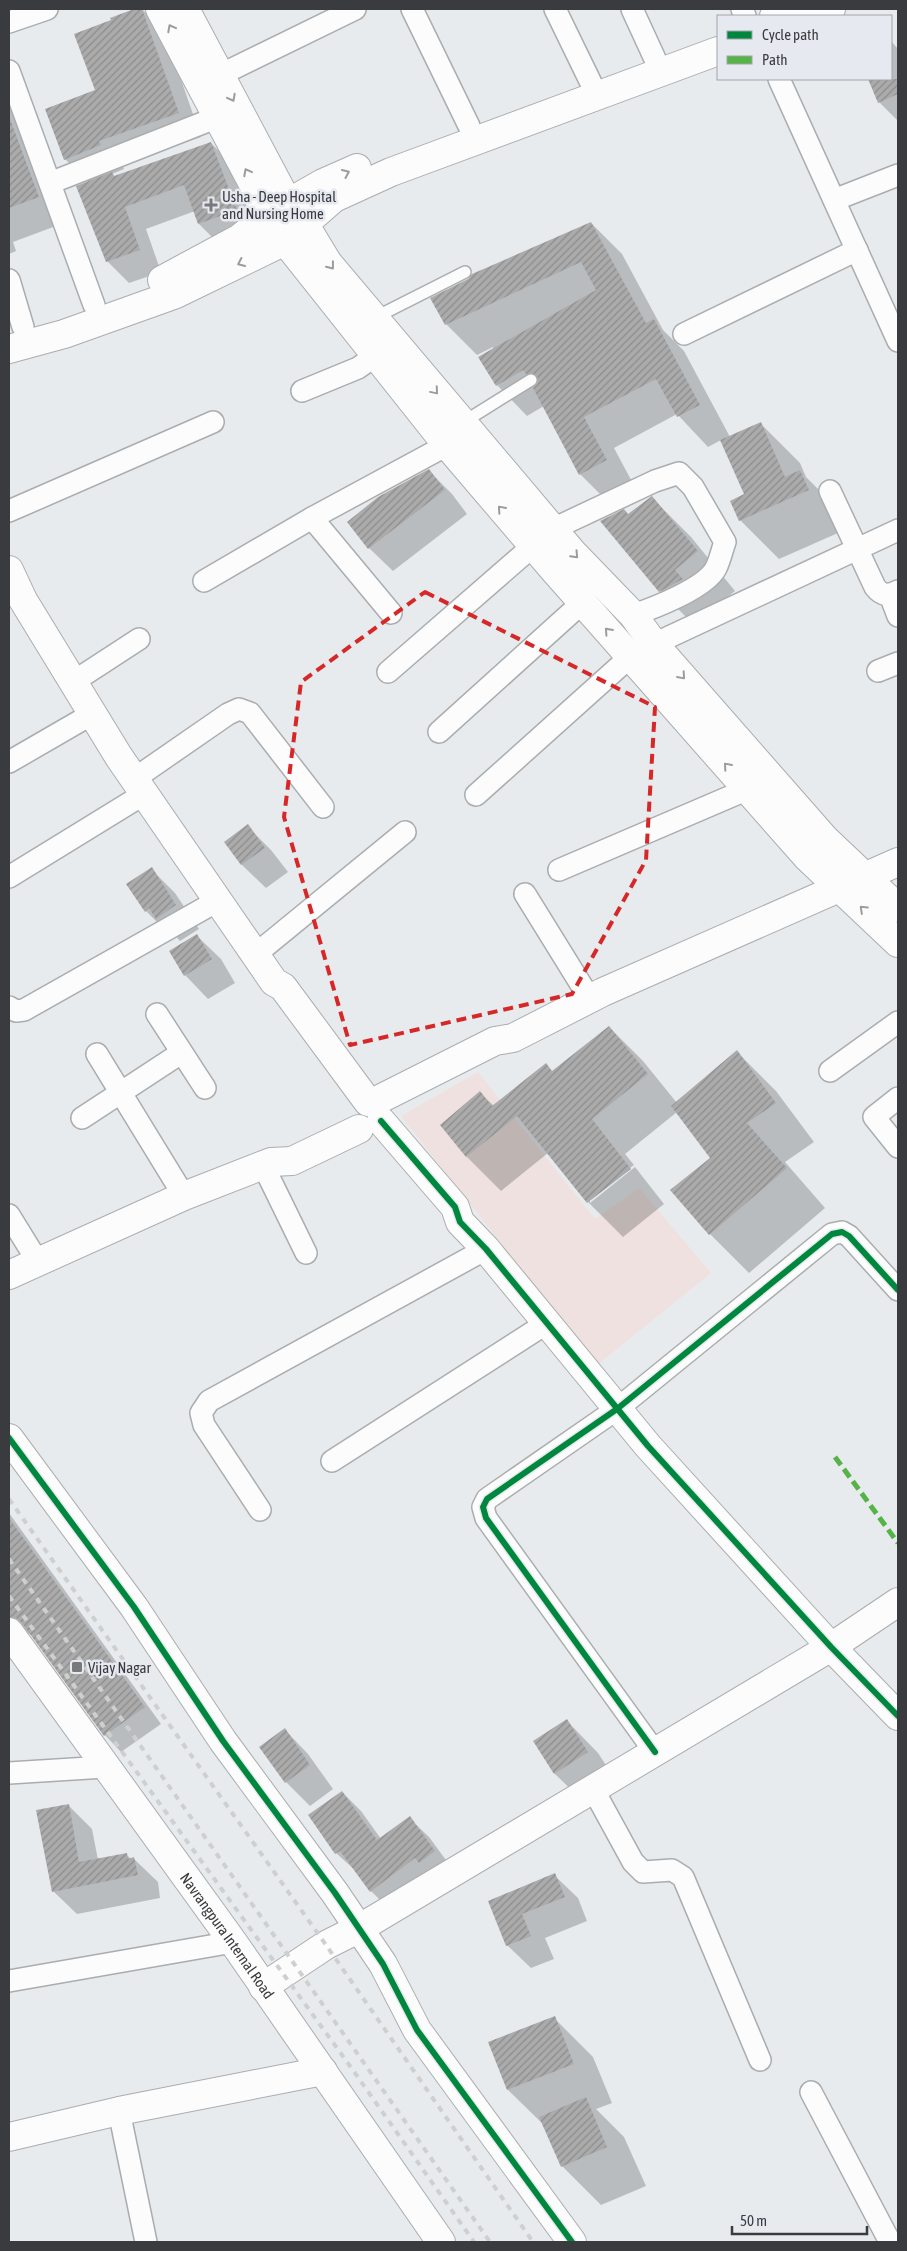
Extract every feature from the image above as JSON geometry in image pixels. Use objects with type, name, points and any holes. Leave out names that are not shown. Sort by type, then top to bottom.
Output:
[{"type":"street","points":[[9,22],[47,9]]},
{"type":"street","points":[[160,9],[253,184],[295,233],[376,356],[447,445],[543,538],[633,615],[642,650],[748,789],[807,857],[898,943]]},
{"type":"street","points":[[185,9],[220,75],[277,210]]},
{"type":"street","points":[[220,75],[355,9]]},
{"type":"street","points":[[412,9],[470,126]]},
{"type":"street","points":[[555,9],[591,83]]},
{"type":"street","points":[[632,9],[655,59]]},
{"type":"street","points":[[777,15],[794,9]]},
{"type":"street","points":[[815,15],[831,9]]},
{"type":"street","points":[[13,336],[170,278],[240,238],[277,210],[323,183],[383,156],[717,37]]},
{"type":"street","points":[[13,336],[64,334],[176,294],[295,233],[334,198],[391,172],[717,51]]},
{"type":"street","points":[[9,71],[94,305]]},
{"type":"street","points":[[779,80],[857,250],[891,307],[898,341]]},
{"type":"street","points":[[50,182],[218,117]]},
{"type":"street","points":[[834,200],[898,175]]},
{"type":"street","points":[[295,233],[328,263],[462,422],[543,538],[583,602],[642,650],[825,839],[898,908]]},
{"type":"street","points":[[684,334],[857,250]]},
{"type":"street","points":[[9,280],[13,336]]},
{"type":"street","points":[[302,391],[358,368],[376,356]]},
{"type":"street","points":[[9,510],[213,422]]},
{"type":"street","points":[[204,581],[312,518],[447,445]]},
{"type":"street","points":[[388,672],[543,538],[655,481],[679,473],[693,487],[725,542],[716,569],[704,580],[666,603],[633,615]]},
{"type":"street","points":[[830,491],[875,587],[880,593],[894,593],[898,616]]},
{"type":"street","points":[[312,518],[391,613]]},
{"type":"street","points":[[476,795],[642,650],[898,530]]},
{"type":"street","points":[[9,570],[16,604],[73,682],[139,787],[256,954],[274,982],[274,992],[442,1216],[460,1222],[486,1249],[648,1446],[831,1647],[898,1716]]},
{"type":"street","points":[[439,732],[583,602]]},
{"type":"street","points":[[73,682],[139,639]]},
{"type":"street","points":[[878,671],[898,663]]},
{"type":"street","points":[[9,877],[139,787],[228,714],[239,709],[250,713],[323,807]]},
{"type":"street","points":[[9,762],[92,714]]},
{"type":"street","points":[[559,870],[748,789]]},
{"type":"street","points":[[256,954],[405,832]]},
{"type":"street","points":[[9,1275],[184,1196],[267,1164],[292,1160],[495,1041],[513,1038],[590,999],[898,862]]},
{"type":"street","points":[[525,894],[590,999]]},
{"type":"street","points":[[9,1007],[16,1011],[24,1010],[219,900]]},
{"type":"street","points":[[157,1014],[205,1088]]},
{"type":"street","points":[[830,1072],[898,1022]]},
{"type":"street","points":[[82,1118],[181,1052]]},
{"type":"street","points":[[97,1054],[184,1196]]},
{"type":"street","points":[[898,1098],[874,1116],[898,1147]]},
{"type":"street","points":[[267,1164],[306,1253]]},
{"type":"street","points":[[9,1215],[38,1262]]},
{"type":"street","points":[[655,1752],[486,1518],[483,1507],[486,1498],[617,1409],[832,1234],[842,1232],[848,1236],[898,1290]]},
{"type":"street","points":[[260,1510],[204,1426],[201,1413],[209,1401],[486,1249]]},
{"type":"street","points":[[332,1461],[547,1324]]},
{"type":"street","points":[[9,1438],[134,1607],[223,1741],[360,1928],[383,1964],[417,2030],[572,2242]]},
{"type":"street","points":[[263,1987],[326,1945],[360,1928],[831,1647],[898,1602]]},
{"type":"street","name":"Navrangpura Internal Road","points":[[9,1632],[233,1942],[441,2242]]},
{"type":"street","points":[[9,1773],[105,1767]]},
{"type":"street","points":[[593,1789],[634,1862],[643,1872],[672,1870],[683,1877],[760,2060]]},
{"type":"street","points":[[9,1981],[233,1942]]},
{"type":"street","points":[[9,2137],[119,2111],[323,2071]]},
{"type":"street","points":[[811,2092],[890,2242]]},
{"type":"street","points":[[119,2111],[146,2242]]},
{"type":"lane","points":[[374,318],[465,272]]},
{"type":"lane","points":[[462,422],[532,380]]},
{"type":"highlighted area","points":[[425,592],[655,707],[646,860],[572,994],[350,1045],[284,817],[301,682]]},
{"type":"shaded area","points":[[478,1072],[595,1219],[639,1188],[711,1273],[597,1365],[401,1116]]},
{"type":"building","points":[[134,9],[142,9],[179,113],[99,141],[101,145],[64,160],[45,109],[95,90],[74,34]]},
{"type":"building","points":[[898,79],[898,94],[878,103],[868,80]]},
{"type":"building","points":[[9,119],[39,197],[9,208]]},
{"type":"building","points":[[211,142],[237,210],[198,224],[184,185],[125,207],[140,250],[106,262],[76,186],[112,172],[114,176]]},
{"type":"building","points":[[591,222],[646,323],[654,319],[700,405],[677,417],[656,379],[584,417],[607,460],[579,475],[533,388],[538,383],[537,376],[531,373],[526,374],[523,370],[496,386],[478,357],[596,290],[581,262],[445,325],[430,298],[468,279],[472,274]]},
{"type":"building","points":[[761,422],[785,477],[800,470],[809,490],[739,521],[730,501],[744,494],[720,440]]},
{"type":"building","points":[[429,469],[445,490],[368,549],[347,522],[378,497]]},
{"type":"building","points":[[652,496],[698,551],[675,570],[683,579],[659,592],[600,521],[624,509],[628,514]]},
{"type":"building","points":[[248,824],[265,848],[241,865],[224,842]]},
{"type":"building","points":[[152,867],[176,905],[156,919],[149,908],[145,912],[126,884]]},
{"type":"building","points":[[197,934],[212,959],[184,976],[169,951]]},
{"type":"building","points":[[609,1026],[648,1074],[592,1119],[631,1169],[587,1203],[517,1116],[466,1157],[440,1125],[480,1091],[492,1106],[546,1063],[552,1071]]},
{"type":"building","points":[[737,1050],[776,1103],[747,1123],[787,1168],[709,1235],[670,1190],[710,1158],[671,1106]]},
{"type":"building","name":"Vijay Nagar","points":[[9,1518],[145,1707],[104,1736],[22,1623],[16,1618],[9,1617]]},
{"type":"building","points":[[567,1719],[588,1752],[554,1774],[533,1741]]},
{"type":"building","points":[[285,1728],[310,1765],[285,1783],[259,1747]]},
{"type":"building","points":[[342,1791],[377,1840],[410,1816],[435,1851],[419,1863],[415,1858],[370,1892],[340,1851],[335,1854],[308,1815]]},
{"type":"building","points":[[69,1804],[79,1862],[127,1853],[128,1859],[134,1857],[138,1875],[52,1892],[36,1810]]},
{"type":"building","points":[[555,1873],[565,1897],[522,1914],[531,1936],[506,1946],[488,1901]]},
{"type":"building","points":[[555,2016],[574,2064],[507,2090],[488,2042]]},
{"type":"building","points":[[586,2097],[607,2147],[561,2167],[539,2117]]},
{"type":"railway","points":[[9,1499],[326,1945],[533,2242]]},
{"type":"railway","points":[[9,1559],[490,2242]]},
{"type":"railway","points":[[9,1596],[350,2066],[474,2242]]},
{"type":"marked path","points":[[835,1457],[898,1543]]},
{"type":"cycle path","points":[[381,1121],[455,1207],[460,1222],[486,1249],[648,1446],[831,1647],[898,1716]]},
{"type":"cycle path","points":[[655,1752],[486,1518],[483,1507],[487,1499],[617,1409],[832,1234],[842,1232],[849,1236],[898,1290]]},
{"type":"cycle path","points":[[9,1438],[134,1607],[223,1741],[335,1893],[383,1964],[417,2030],[572,2242]]},
{"type":"place","name":"Usha - Deep Hospital and Nursing Home","points":[[211,205]]},
{"type":"place","name":"Vijay Nagar","points":[[77,1667]]}]
